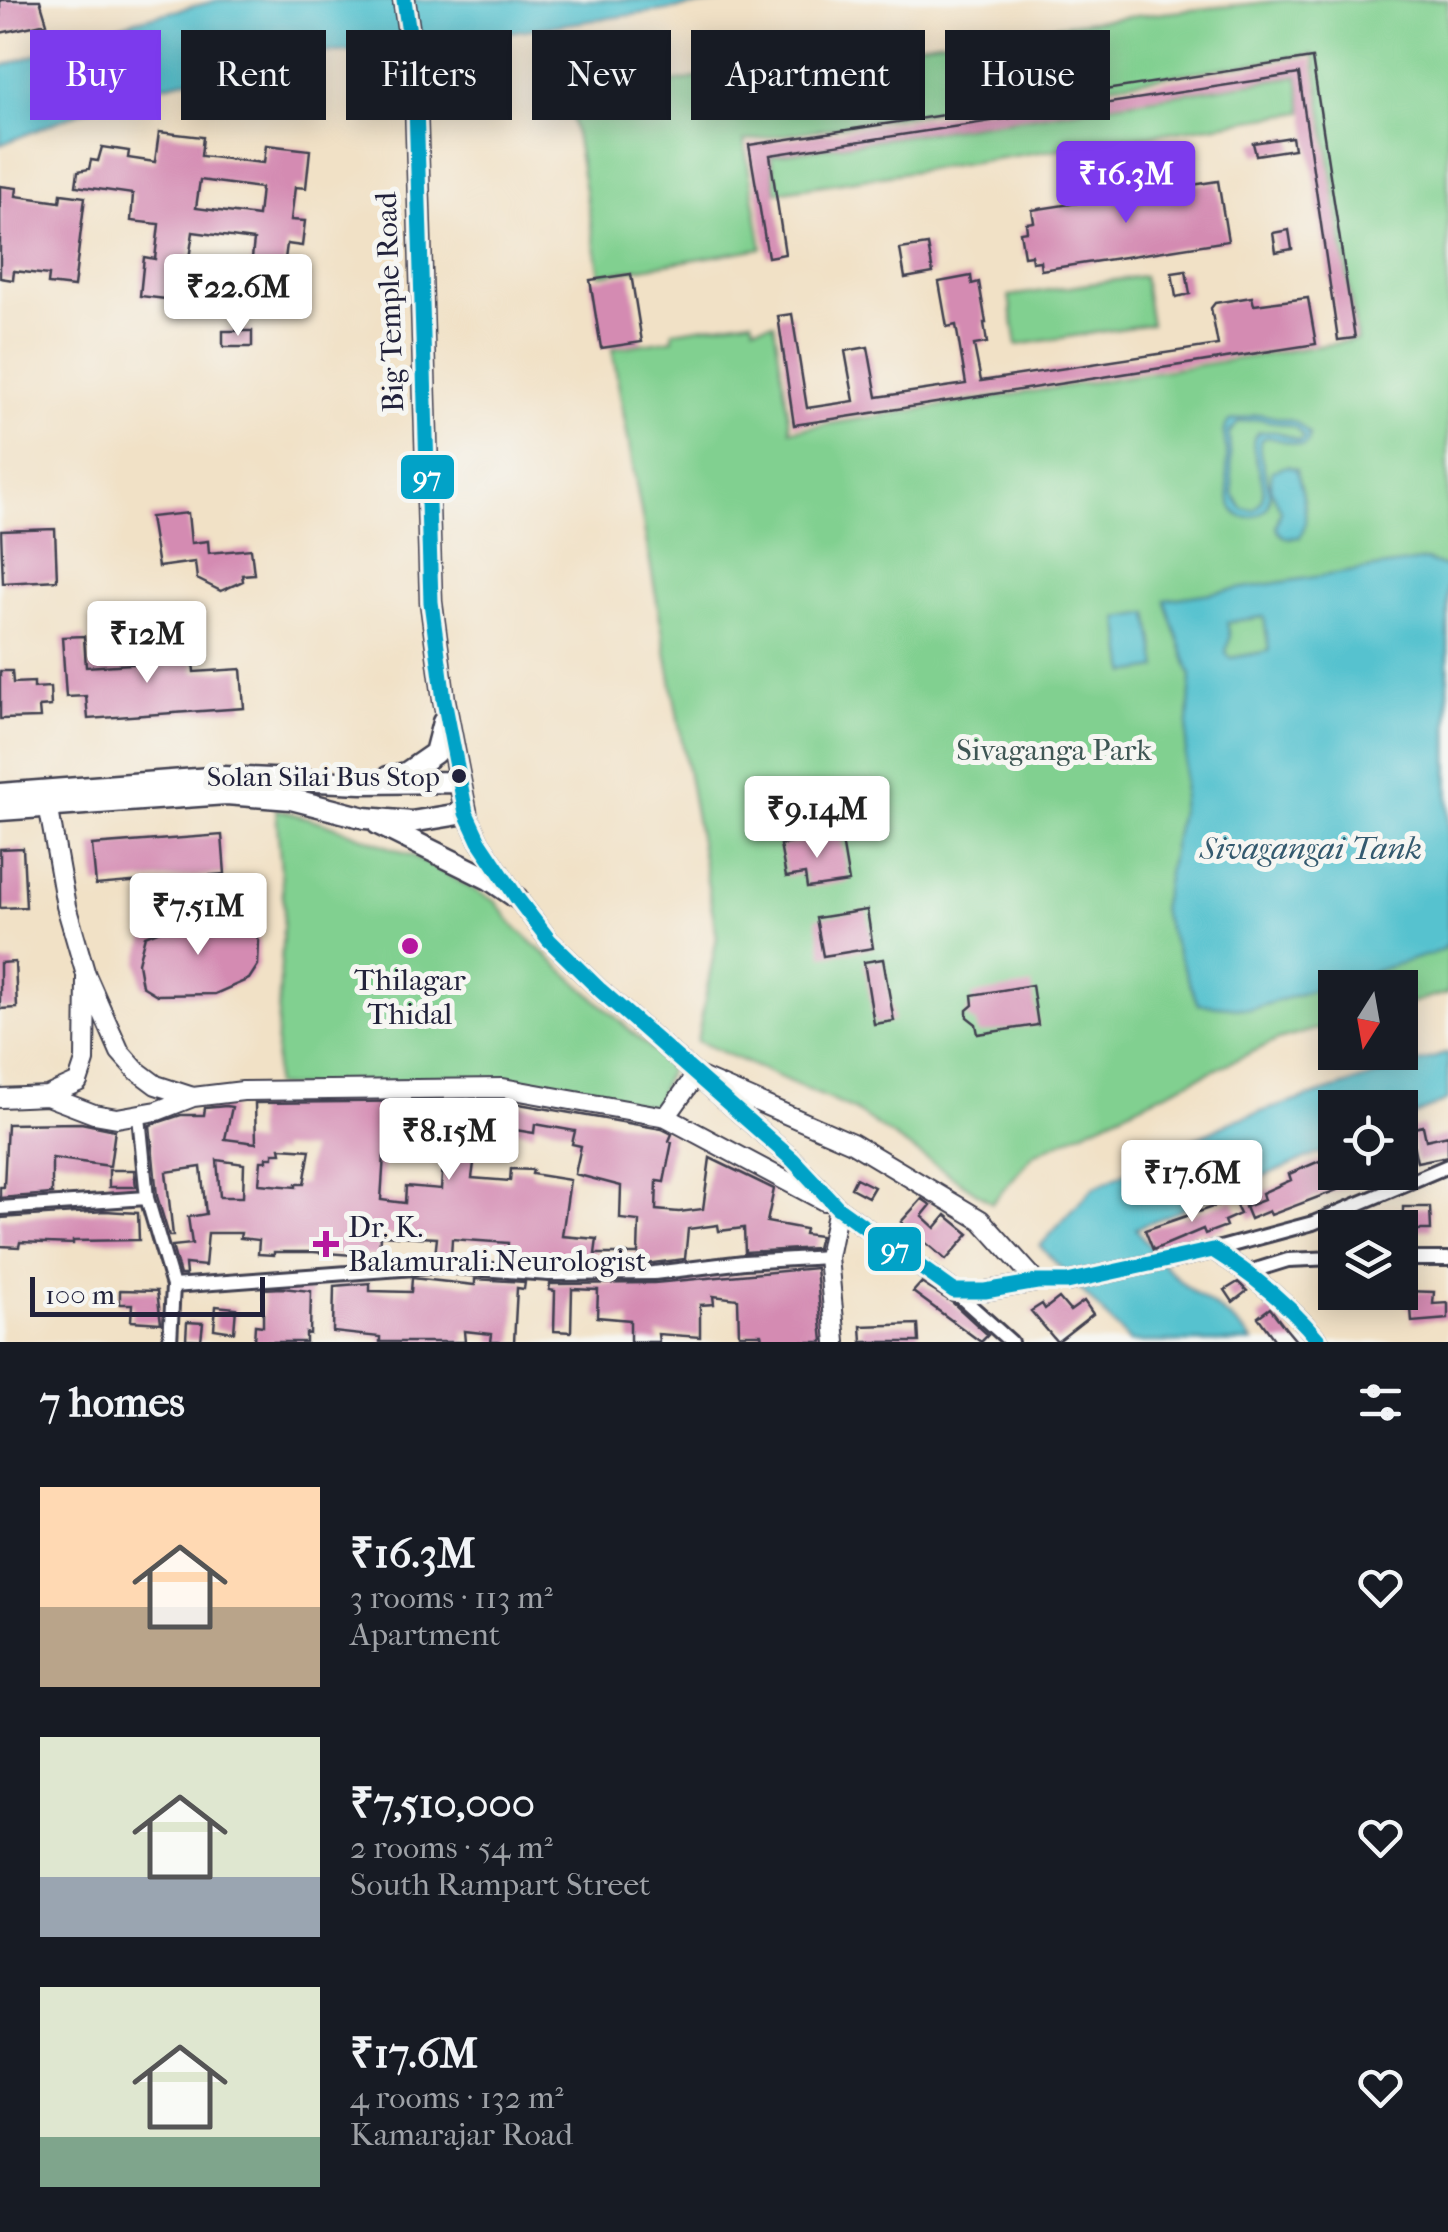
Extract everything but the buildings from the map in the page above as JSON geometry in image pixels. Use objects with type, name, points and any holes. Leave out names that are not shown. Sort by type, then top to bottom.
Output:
[{"type":"main road","name":"Big Temple Road","points":[[404,0],[413,59],[430,602],[466,813]]},
{"type":"main road","points":[[362,783],[406,773],[435,753],[441,739],[444,700]]},
{"type":"main road","points":[[0,810],[47,798],[223,777],[362,783],[458,782]]},
{"type":"main road","points":[[0,794],[47,798],[268,796],[365,818],[411,822],[466,813]]},
{"type":"main road","points":[[365,818],[490,880],[517,898]]},
{"type":"street","points":[[47,798],[66,906],[86,975],[120,1052],[156,1085],[193,1098]]},
{"type":"street","points":[[466,813],[517,898],[549,940],[793,1160],[838,1208]]},
{"type":"street","points":[[0,1098],[46,1096],[78,1082],[84,1061],[86,975]]},
{"type":"street","points":[[666,1117],[696,1075]]},
{"type":"street","points":[[696,1075],[852,1143],[981,1220],[1037,1282]]},
{"type":"street","points":[[46,1096],[116,1118],[139,1116],[193,1098],[243,1091],[489,1086],[666,1117],[838,1208],[954,1291],[1011,1342]]},
{"type":"street","points":[[139,1116],[148,1198],[173,1286],[170,1342]]},
{"type":"street","points":[[954,1291],[1067,1282],[1184,1258],[1313,1223],[1448,1166]]},
{"type":"street","points":[[0,1208],[148,1198]]},
{"type":"street","points":[[836,1342],[828,1257],[838,1208]]},
{"type":"street","points":[[1213,1250],[1249,1272],[1293,1310],[1320,1342]]},
{"type":"street","points":[[173,1286],[442,1266],[549,1274],[654,1273],[828,1257]]},
{"type":"street","points":[[1249,1272],[1288,1260],[1318,1259]]},
{"type":"street","points":[[1418,1259],[1448,1259]]},
{"type":"green space","name":"Sivaganga Park","points":[[1289,0],[1448,0],[1448,993],[1418,1001],[1418,970],[1318,970],[1318,1029],[1278,1040],[1034,1154],[992,1203],[854,1110],[697,1041],[717,937],[612,349],[673,339],[673,331],[752,319],[754,326],[774,323],[791,430],[1357,340],[1314,54],[1110,85],[1110,30],[1022,30]]},
{"type":"green space","name":"Sivaganga Park","points":[[945,40],[945,110],[925,113],[925,42]]},
{"type":"green space","points":[[1298,76],[1303,112],[776,192],[771,156],[1008,120],[1110,120],[1110,105]]},
{"type":"green space","name":"Sivaganga Park","points":[[691,79],[691,120],[882,120],[744,141],[762,248],[600,275],[573,120],[671,120],[671,82]]},
{"type":"green space","points":[[1143,276],[1151,324],[1017,345],[1009,296]]},
{"type":"green space","name":"Thilagar Thidal","points":[[276,809],[413,856],[496,902],[515,927],[670,1066],[655,1107],[568,1091],[274,1086],[284,910]]},
{"type":"water","points":[[219,0],[738,0],[512,32],[346,30],[346,52],[326,53],[326,30],[181,30],[181,81],[161,86],[161,30],[108,30]]},
{"type":"water","points":[[30,57],[30,120],[62,120],[0,145],[0,67]]},
{"type":"water","points":[[1260,414],[1296,422],[1309,434],[1308,442],[1302,446],[1268,437],[1261,439],[1269,499],[1266,508],[1248,518],[1239,516],[1230,500],[1224,435],[1229,421]],"holes":[[[1260,419],[1295,427],[1304,438],[1299,441],[1276,432],[1259,432],[1254,438],[1263,495],[1253,510],[1243,509],[1233,494],[1229,433],[1239,422]]]},
{"type":"water","points":[[1287,466],[1296,469],[1304,503],[1305,521],[1300,537],[1285,537],[1276,527],[1281,510],[1270,488],[1272,471]]},
{"type":"water","name":"Sivagangai Tank","points":[[1426,560],[1448,568],[1448,944],[1441,951],[1379,970],[1318,970],[1318,989],[1251,1009],[1198,1004],[1161,910],[1183,795],[1191,676],[1165,600]],"holes":[[[1264,617],[1269,651],[1230,658],[1226,652],[1230,637],[1227,622]]]},
{"type":"water","points":[[1149,613],[1158,668],[1127,673],[1119,618]]},
{"type":"water","points":[[1448,1053],[1448,1100],[1418,1114],[1418,1090],[1330,1090],[1394,1070],[1418,1070],[1418,1062]]},
{"type":"water","points":[[1318,1094],[1318,1154],[1136,1228],[1172,1274],[1253,1342],[1130,1342],[1040,1246],[1093,1188],[1232,1121]]},
{"type":"transit line","name":"97","points":[[404,0],[415,72],[431,602],[444,700],[466,813],[479,841],[517,898],[549,940],[600,990],[793,1160],[838,1208],[954,1291],[1067,1282],[1213,1250],[1271,1292],[1320,1342]]},
{"type":"place","name":"Solan Silai Bus Stop","points":[[459,776]]},
{"type":"place","name":"Thilagar Thidal","points":[[410,946]]},
{"type":"place","name":"Dr. K. Balamurali.Neurologist","points":[[326,1244]]}]
